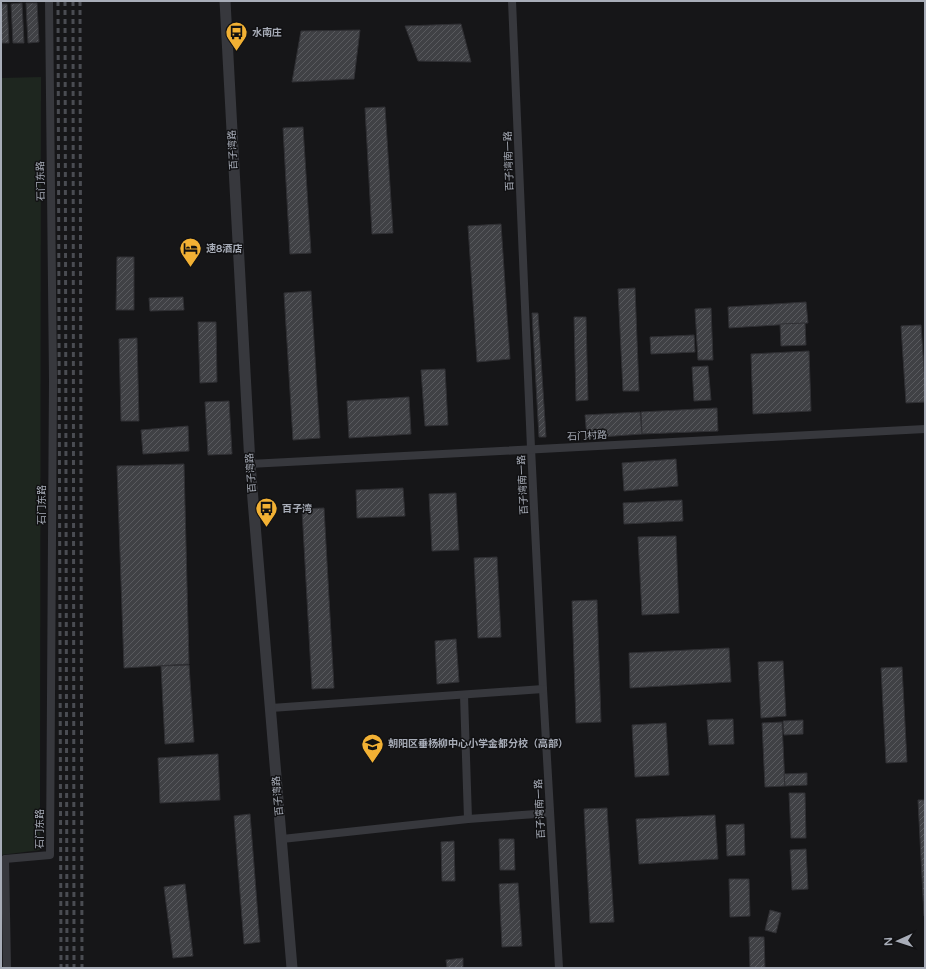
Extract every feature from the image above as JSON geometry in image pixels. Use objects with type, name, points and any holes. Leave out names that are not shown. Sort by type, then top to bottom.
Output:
[{"type":"street","name":"石门东路","points":[[7,968],[5,859],[50,855],[53,372],[49,1]]},
{"type":"street","name":"百子湾路","points":[[225,1],[250,464],[292,968]]},
{"type":"street","name":"百子湾南一路","points":[[512,1],[531,448],[559,968]]},
{"type":"street","name":"石门村路","points":[[250,464],[925,428]]},
{"type":"street","points":[[271,708],[543,689]]},
{"type":"street","points":[[464,695],[468,819]]},
{"type":"street","points":[[282,839],[468,819],[550,813]]},
{"type":"shaded area","points":[[41,77],[40,850],[1,855],[1,78]]},
{"type":"building","points":[[22,3],[24,43],[13,43],[11,4]]},
{"type":"building","points":[[26,3],[37,3],[39,42],[28,43]]},
{"type":"building","points":[[1,4],[7,4],[9,43],[1,43]]},
{"type":"building","points":[[461,24],[471,62],[418,61],[405,26]]},
{"type":"building","points":[[360,30],[354,79],[292,82],[301,31]]},
{"type":"building","points":[[385,107],[393,233],[372,234],[365,108]]},
{"type":"building","points":[[303,127],[311,253],[290,254],[283,128]]},
{"type":"building","points":[[501,224],[510,359],[477,362],[468,226]]},
{"type":"building","points":[[117,257],[134,257],[134,310],[116,310]]},
{"type":"building","points":[[635,288],[639,391],[623,391],[618,289]]},
{"type":"building","points":[[311,291],[320,438],[293,440],[284,293]]},
{"type":"building","points":[[183,297],[184,310],[150,311],[149,298]]},
{"type":"building","points":[[806,302],[808,323],[729,328],[728,307]]},
{"type":"building","points":[[711,308],[713,360],[698,360],[695,309]]},
{"type":"building","points":[[532,313],[538,313],[546,437],[539,437]]},
{"type":"building","points":[[574,317],[586,317],[588,400],[576,401]]},
{"type":"building","points":[[198,322],[216,322],[217,382],[200,383]]},
{"type":"building","points":[[805,323],[806,345],[781,346],[780,324]]},
{"type":"building","points":[[921,325],[925,402],[906,403],[901,326]]},
{"type":"building","points":[[694,335],[695,352],[651,354],[650,337]]},
{"type":"building","points":[[137,338],[139,421],[121,421],[119,339]]},
{"type":"building","points":[[809,351],[811,411],[753,414],[751,354]]},
{"type":"building","points":[[708,366],[711,400],[694,401],[692,367]]},
{"type":"building","points":[[445,369],[448,425],[425,426],[421,370]]},
{"type":"building","points":[[409,397],[411,434],[349,438],[347,401]]},
{"type":"building","points":[[229,401],[232,454],[208,455],[205,402]]},
{"type":"building","points":[[717,408],[718,431],[642,434],[641,412]]},
{"type":"building","points":[[640,412],[642,434],[587,438],[585,415]]},
{"type":"building","points":[[188,426],[189,451],[143,454],[141,430]]},
{"type":"building","points":[[676,459],[678,486],[624,491],[622,463]]},
{"type":"building","points":[[184,464],[189,664],[124,668],[117,466]]},
{"type":"building","points":[[403,488],[405,516],[357,518],[356,490]]},
{"type":"building","points":[[456,493],[459,550],[432,551],[429,494]]},
{"type":"building","points":[[682,500],[683,521],[624,524],[623,503]]},
{"type":"building","points":[[324,508],[334,688],[312,689],[302,509]]},
{"type":"building","points":[[676,536],[679,613],[642,615],[638,537]]},
{"type":"building","points":[[497,557],[501,637],[478,638],[474,558]]},
{"type":"building","points":[[597,600],[601,722],[576,723],[572,601]]},
{"type":"building","points":[[456,639],[459,682],[437,684],[435,641]]},
{"type":"building","points":[[729,648],[731,682],[630,688],[629,653]]},
{"type":"building","points":[[783,661],[786,716],[761,718],[758,662]]},
{"type":"building","points":[[189,665],[194,742],[165,744],[161,666]]},
{"type":"building","points":[[902,667],[907,762],[886,763],[881,668]]},
{"type":"building","points":[[733,719],[734,744],[709,745],[707,720]]},
{"type":"building","points":[[803,720],[803,734],[784,735],[783,721]]},
{"type":"building","points":[[782,722],[785,786],[765,787],[762,723]]},
{"type":"building","points":[[666,723],[669,775],[635,777],[632,725]]},
{"type":"building","points":[[218,754],[220,800],[160,803],[158,758]]},
{"type":"building","points":[[807,773],[807,785],[785,786],[784,774]]},
{"type":"building","points":[[789,793],[805,793],[806,838],[791,838]]},
{"type":"building","points":[[918,800],[925,800],[925,916],[924,916]]},
{"type":"building","points":[[607,808],[614,922],[590,923],[584,809]]},
{"type":"building","points":[[250,814],[260,942],[244,944],[234,816]]},
{"type":"building","points":[[715,815],[718,859],[639,864],[636,819]]},
{"type":"building","points":[[744,824],[745,855],[727,856],[726,825]]},
{"type":"building","points":[[499,839],[514,839],[515,870],[500,870]]},
{"type":"building","points":[[454,841],[455,881],[442,881],[441,842]]},
{"type":"building","points":[[806,849],[808,889],[792,890],[790,850]]},
{"type":"building","points":[[729,879],[749,879],[750,916],[730,917]]},
{"type":"building","points":[[518,883],[522,946],[502,947],[499,884]]},
{"type":"building","points":[[185,884],[193,956],[173,958],[164,887]]},
{"type":"building","points":[[770,910],[781,913],[776,933],[765,930]]},
{"type":"building","points":[[749,937],[764,937],[765,968],[750,968]]},
{"type":"building","points":[[463,958],[463,968],[447,968],[446,960]]},
{"type":"railway","points":[[58,1],[61,968]]},
{"type":"railway","points":[[65,1],[67,968]]},
{"type":"railway","points":[[73,1],[74,968]]},
{"type":"railway","points":[[80,1],[82,968]]},
{"type":"place","name":"水南庄","points":[[236,52]]},
{"type":"place","name":"速8酒店","points":[[190,268]]},
{"type":"place","name":"百子湾","points":[[267,528]]},
{"type":"place","name":"朝阳区垂杨柳中心小学金都分校（高部）","points":[[373,764]]}]
